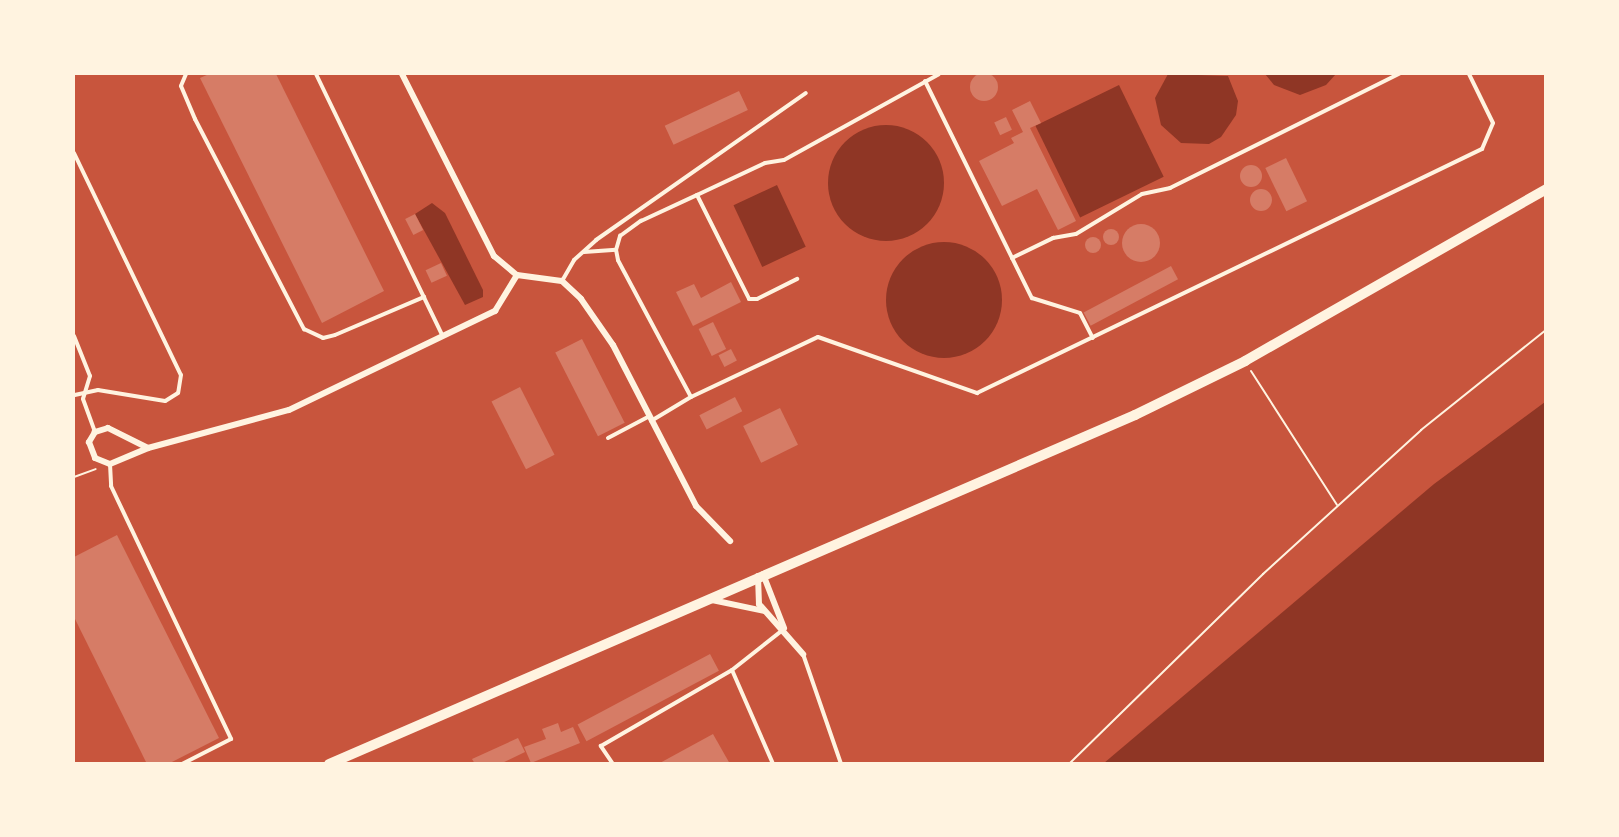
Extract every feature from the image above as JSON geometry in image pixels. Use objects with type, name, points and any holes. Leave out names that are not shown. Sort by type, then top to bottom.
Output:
[{"type":"main road","points":[[328,764],[704,598],[1080,440],[1245,361],[1545,189]]},
{"type":"street","points":[[402,74],[482,238],[494,256],[517,275],[562,281],[581,299],[613,345],[649,419],[696,506],[730,541]]},
{"type":"street","points":[[148,448],[117,431],[95,432],[89,442],[91,451],[103,464],[110,464],[148,448],[289,410],[495,311],[517,275]]},
{"type":"street","points":[[761,575],[758,598],[764,611],[784,628]]},
{"type":"street","points":[[761,575],[784,628],[803,654]]},
{"type":"street","points":[[704,598],[764,611]]},
{"type":"lane","points":[[186,74],[181,86],[195,119],[304,329],[323,338],[335,335],[424,297]]},
{"type":"lane","points":[[316,74],[442,335]]},
{"type":"lane","points":[[616,250],[628,229],[765,163],[784,160],[939,74]]},
{"type":"lane","points":[[1012,258],[1053,238],[1076,234],[1142,194],[1170,188],[1400,74]]},
{"type":"lane","points":[[608,438],[818,337],[977,393],[1482,149],[1493,123],[1469,74]]},
{"type":"lane","points":[[925,81],[1032,298],[1080,313],[1092,338]]},
{"type":"lane","points":[[562,281],[582,252],[806,93]]},
{"type":"lane","points":[[74,153],[181,375],[178,393],[165,400],[84,390],[74,394]]},
{"type":"lane","points":[[697,195],[749,299],[757,299],[797,279]]},
{"type":"lane","points":[[616,250],[631,288],[691,397]]},
{"type":"lane","points":[[582,252],[616,250]]},
{"type":"lane","points":[[74,336],[90,376],[83,399],[95,432]]},
{"type":"lane","points":[[110,464],[111,486],[231,739],[182,764]]},
{"type":"lane","points":[[613,764],[601,746],[732,670],[784,628]]},
{"type":"lane","points":[[803,654],[841,764]]},
{"type":"lane","points":[[732,670],[772,764]]},
{"type":"path","points":[[1069,764],[1338,506],[1430,423],[1545,330]]},
{"type":"path","points":[[1245,361],[1338,506]]},
{"type":"path","points":[[74,477],[110,464]]},
{"type":"shaded area","points":[[1168,74],[1228,76],[1238,101],[1236,115],[1221,137],[1209,144],[1181,143],[1161,125],[1155,98]]},
{"type":"shaded area","points":[[1265,74],[1336,74],[1326,85],[1300,95],[1274,85]]},
{"type":"shaded area","points":[[1119,85],[1164,177],[1080,217],[1035,126]]},
{"type":"shaded area","points":[[886,125],[908,129],[927,142],[940,161],[944,183],[940,205],[927,224],[908,237],[886,241],[864,237],[845,224],[832,205],[828,183],[832,161],[845,142],[864,129]]},
{"type":"shaded area","points":[[777,185],[806,247],[762,267],[733,205]]},
{"type":"shaded area","points":[[432,203],[445,213],[483,290],[483,297],[465,305],[415,214]]},
{"type":"shaded area","points":[[944,242],[966,246],[985,259],[998,278],[1002,300],[998,322],[985,341],[966,354],[944,358],[922,354],[903,341],[890,322],[886,300],[890,278],[903,259],[922,246]]},
{"type":"shaded area","points":[[1545,402],[1545,763],[1104,763],[1434,484]]},
{"type":"building","points":[[984,73],[994,77],[998,87],[994,97],[984,101],[974,97],[970,87],[974,77]]},
{"type":"building","points":[[209,74],[276,74],[384,291],[322,323],[200,78]]},
{"type":"building","points":[[739,91],[748,110],[674,145],[665,126]]},
{"type":"building","points":[[1030,101],[1041,123],[1030,128],[1076,221],[1058,230],[1037,189],[1002,206],[979,161],[1014,143],[1011,138],[1023,132],[1012,110]]},
{"type":"building","points":[[1006,117],[1012,130],[1000,135],[994,122]]},
{"type":"building","points":[[1286,158],[1307,201],[1286,211],[1265,168]]},
{"type":"building","points":[[1251,165],[1259,168],[1262,176],[1259,184],[1251,187],[1243,184],[1240,176],[1243,168]]},
{"type":"building","points":[[1257,189],[1265,189],[1272,196],[1272,204],[1265,211],[1257,211],[1250,204],[1250,196]]},
{"type":"building","points":[[415,214],[423,230],[413,235],[405,219]]},
{"type":"building","points":[[1141,224],[1155,229],[1160,243],[1155,257],[1141,262],[1127,257],[1122,243],[1127,229]]},
{"type":"building","points":[[1108,229],[1114,229],[1119,237],[1117,243],[1108,245],[1103,240],[1103,234]]},
{"type":"building","points":[[1093,237],[1101,245],[1093,253],[1085,245]]},
{"type":"building","points":[[441,263],[447,276],[432,283],[426,270]]},
{"type":"building","points":[[1171,266],[1178,279],[1091,326],[1084,312]]},
{"type":"building","points":[[731,282],[741,302],[693,326],[676,292],[694,284],[701,298]]},
{"type":"building","points":[[713,322],[726,349],[712,356],[699,329]]},
{"type":"building","points":[[582,339],[625,423],[598,436],[555,353]]},
{"type":"building","points":[[731,349],[737,361],[724,367],[719,355]]},
{"type":"building","points":[[520,387],[555,455],[526,469],[491,402]]},
{"type":"building","points":[[735,397],[742,411],[707,429],[699,415]]},
{"type":"building","points":[[780,408],[798,445],[761,463],[743,426]]},
{"type":"building","points":[[117,535],[219,738],[168,764],[147,764],[74,617],[74,557]]},
{"type":"building","points":[[710,654],[719,671],[586,741],[578,724]]},
{"type":"building","points":[[558,723],[561,732],[573,727],[580,743],[531,763],[524,747],[546,739],[542,729]]},
{"type":"building","points":[[713,734],[730,764],[658,764]]},
{"type":"building","points":[[518,738],[525,752],[500,764],[475,764],[472,759]]}]
